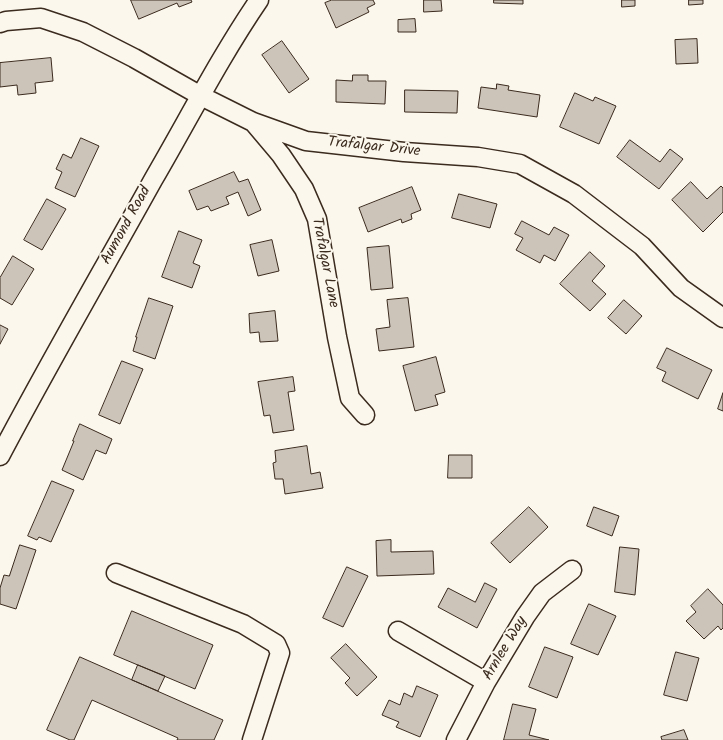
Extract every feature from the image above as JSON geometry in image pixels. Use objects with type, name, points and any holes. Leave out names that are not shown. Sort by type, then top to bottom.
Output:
[{"type":"street","name":"Aumond Road","points":[[0,456],[43,375],[201,96],[241,26],[260,0]]},
{"type":"street","name":"Trafalgar Drive","points":[[0,23],[41,18],[83,32],[253,122],[306,142],[478,157],[520,164],[582,200],[642,246],[681,288],[723,318]]},
{"type":"street","name":"Trafalgar Lane","points":[[253,122],[281,155],[304,188],[317,220],[350,398],[365,415]]},
{"type":"street","name":"Arnlee Way","points":[[456,740],[486,682],[524,617],[542,593],[572,570]]},
{"type":"street","points":[[116,573],[243,624],[276,644],[280,653],[252,740]]},
{"type":"street","points":[[398,631],[486,682]]},
{"type":"building","points":[[131,0],[191,0],[192,2],[179,7],[177,3],[139,19]]},
{"type":"building","points":[[332,0],[373,0],[375,4],[367,8],[369,12],[336,28],[325,3]]},
{"type":"building","points":[[424,0],[441,0],[442,11],[424,12]]},
{"type":"building","points":[[494,0],[523,0],[523,4],[494,3]]},
{"type":"building","points":[[622,0],[635,0],[635,6],[622,7]]},
{"type":"building","points":[[689,0],[703,0],[703,4],[689,5]]},
{"type":"building","points":[[415,19],[416,32],[398,32],[398,20]]},
{"type":"building","points":[[697,39],[698,63],[676,64],[675,40]]},
{"type":"building","points":[[282,41],[309,79],[289,93],[262,55]]},
{"type":"building","points":[[51,58],[53,81],[35,83],[36,93],[18,95],[17,85],[0,87],[0,63]]},
{"type":"building","points":[[353,75],[368,75],[368,81],[386,81],[385,104],[336,102],[336,80],[352,81]]},
{"type":"building","points":[[497,84],[509,86],[508,90],[540,95],[537,117],[478,108],[481,87],[496,89]]},
{"type":"building","points":[[405,90],[458,91],[457,113],[405,112]]},
{"type":"building","points":[[575,93],[593,101],[595,97],[616,106],[599,144],[560,127]]},
{"type":"building","points":[[81,138],[99,146],[75,197],[55,188],[62,172],[56,169],[63,154],[71,158]]},
{"type":"building","points":[[630,140],[660,162],[670,149],[683,159],[659,189],[617,157]]},
{"type":"building","points":[[234,172],[239,182],[248,179],[261,210],[248,216],[238,192],[226,197],[229,204],[211,211],[208,206],[197,210],[189,191]]},
{"type":"building","points":[[691,182],[707,199],[721,186],[723,188],[723,212],[703,232],[672,200]]},
{"type":"building","points":[[412,187],[421,210],[411,214],[412,219],[402,223],[401,219],[368,232],[359,208]]},
{"type":"building","points":[[459,194],[497,204],[490,228],[452,218]]},
{"type":"building","points":[[47,199],[66,209],[42,250],[24,240]]},
{"type":"building","points":[[522,221],[549,235],[554,227],[569,235],[555,261],[544,255],[540,263],[516,250],[523,238],[515,234]]},
{"type":"building","points":[[179,231],[202,240],[193,263],[200,266],[192,288],[162,277]]},
{"type":"building","points":[[272,240],[279,271],[258,276],[250,245]]},
{"type":"building","points":[[389,246],[393,288],[371,290],[367,248]]},
{"type":"building","points":[[590,252],[605,266],[592,281],[606,294],[590,311],[560,284]]},
{"type":"building","points":[[13,256],[34,269],[12,305],[0,298],[0,278]]},
{"type":"building","points":[[149,298],[173,306],[155,359],[133,351]]},
{"type":"building","points":[[408,298],[414,347],[379,351],[376,329],[390,327],[387,300]]},
{"type":"building","points":[[624,300],[642,316],[626,334],[608,318]]},
{"type":"building","points":[[275,311],[278,341],[260,342],[259,332],[250,333],[249,314]]},
{"type":"building","points":[[0,325],[8,329],[0,344]]},
{"type":"building","points":[[667,348],[712,370],[698,399],[662,381],[666,372],[657,368]]},
{"type":"building","points":[[436,357],[445,392],[435,395],[438,405],[415,411],[403,366]]},
{"type":"building","points":[[122,361],[143,369],[120,424],[99,415]]},
{"type":"building","points":[[293,377],[295,391],[288,392],[294,430],[273,433],[270,415],[264,416],[258,382]]},
{"type":"building","points":[[723,393],[723,411],[718,409]]},
{"type":"building","points":[[80,424],[112,439],[106,454],[96,450],[83,480],[62,470]]},
{"type":"building","points":[[307,446],[311,474],[320,472],[323,488],[285,494],[283,479],[275,479],[273,463],[276,462],[275,451]]},
{"type":"building","points":[[449,455],[472,455],[472,478],[448,478]]},
{"type":"building","points":[[52,481],[74,490],[51,542],[39,537],[37,540],[28,536]]},
{"type":"building","points":[[529,507],[548,527],[510,563],[491,543]]},
{"type":"building","points":[[594,507],[619,516],[612,536],[587,526]]},
{"type":"building","points":[[391,540],[391,552],[433,551],[434,574],[377,576],[376,541]]},
{"type":"building","points":[[20,545],[36,550],[16,609],[0,604],[0,588],[4,575],[9,576]]},
{"type":"building","points":[[620,547],[639,549],[635,595],[615,592]]},
{"type":"building","points":[[347,567],[368,576],[343,627],[323,618]]},
{"type":"building","points":[[485,583],[497,589],[477,628],[438,607],[448,588],[475,602]]},
{"type":"building","points":[[708,589],[723,605],[723,628],[721,630],[718,626],[704,639],[686,621],[696,612],[691,606]]},
{"type":"building","points":[[589,604],[616,616],[598,655],[571,644]]},
{"type":"building","points":[[132,611],[213,645],[195,689],[114,655]]},
{"type":"building","points":[[346,644],[377,677],[357,696],[345,683],[350,678],[331,658]]},
{"type":"building","points":[[545,647],[573,657],[557,698],[529,687]]},
{"type":"building","points":[[676,652],[699,658],[687,701],[664,695]]},
{"type":"building","points":[[80,657],[223,720],[214,740],[177,740],[178,738],[92,700],[74,740],[47,730]]},
{"type":"building","points":[[138,665],[165,676],[158,691],[132,680]]},
{"type":"building","points":[[417,686],[438,695],[420,737],[396,727],[399,722],[382,715],[389,700],[400,705],[404,693],[412,697]]},
{"type":"building","points":[[513,704],[536,709],[529,735],[549,740],[504,740]]},
{"type":"building","points":[[684,730],[688,740],[662,740],[661,737]]}]
